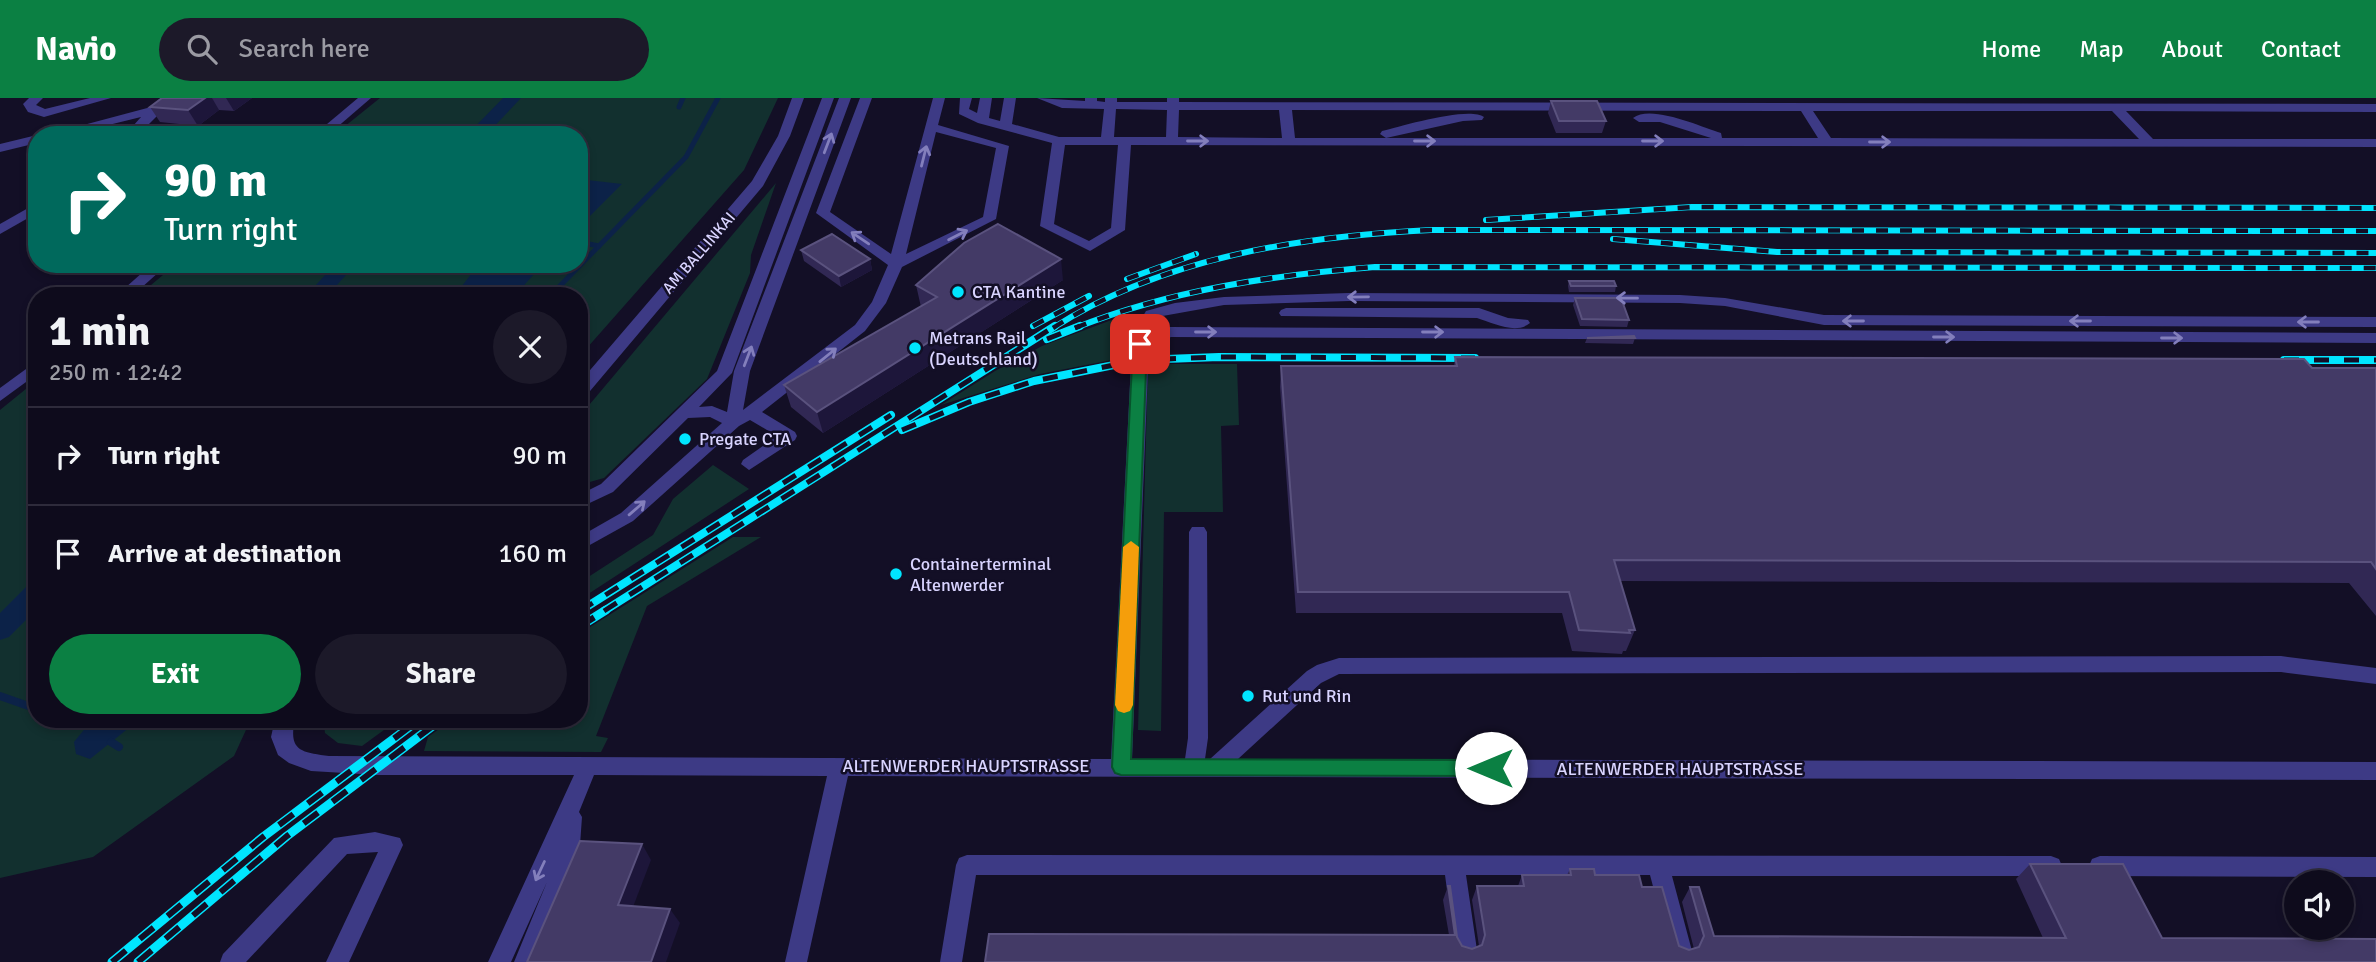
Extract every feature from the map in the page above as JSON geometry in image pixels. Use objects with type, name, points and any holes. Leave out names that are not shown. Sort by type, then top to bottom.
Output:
[{"type":"street","points":[[37,98],[29,104],[32,110],[44,113],[104,98]]},
{"type":"street","points":[[331,126],[365,98]]},
{"type":"street","name":"AM BALLINKAI","points":[[588,382],[758,183],[784,136],[798,98]]},
{"type":"street","points":[[588,498],[607,488],[724,373],[828,98]]},
{"type":"street","points":[[733,422],[742,371],[845,98]]},
{"type":"street","points":[[866,98],[823,213],[896,264]]},
{"type":"street","points":[[588,540],[627,517],[733,422],[751,412],[860,328],[879,303],[896,264],[939,98]]},
{"type":"street","points":[[966,98],[963,111],[982,120],[1059,141],[2376,143]]},
{"type":"street","points":[[982,120],[986,98]]},
{"type":"street","points":[[1005,126],[1010,98]]},
{"type":"street","points":[[1043,98],[1062,101],[1237,102],[1285,106],[1337,102],[1752,102],[1804,106],[1856,102],[1959,102],[2062,103],[2115,107],[2166,103],[2376,108]]},
{"type":"street","points":[[2318,98],[2329,108]]},
{"type":"street","points":[[1107,141],[1111,101]]},
{"type":"street","points":[[81,126],[160,102]]},
{"type":"street","points":[[139,126],[160,102]]},
{"type":"street","points":[[1172,141],[1173,102]]},
{"type":"street","points":[[1285,106],[1289,141]]},
{"type":"street","points":[[1804,106],[1827,142]]},
{"type":"street","points":[[2115,107],[2150,143]]},
{"type":"street","points":[[1355,141],[1463,117],[1661,118],[1735,141]]},
{"type":"street","points":[[896,264],[989,219],[1003,146],[931,127]]},
{"type":"street","points":[[0,148],[28,141]]},
{"type":"street","points":[[1059,141],[1047,226],[1090,247],[1118,230],[1125,141]]},
{"type":"street","points":[[0,230],[28,213]]},
{"type":"street","points":[[133,287],[150,273]]},
{"type":"street","points":[[1121,767],[1142,336],[1151,314],[1202,301],[1500,296],[1714,301],[1824,320],[2376,322]]},
{"type":"street","points":[[1500,296],[1508,328]]},
{"type":"street","points":[[1142,336],[1168,315],[1194,313],[1479,313],[1508,328],[1777,337],[2376,338]]},
{"type":"street","points":[[0,396],[28,373]]},
{"type":"street","points":[[686,413],[712,411],[733,422]]},
{"type":"street","points":[[749,464],[789,436],[751,412]]},
{"type":"street","points":[[1198,531],[1198,738],[1204,768],[1319,673],[1339,666],[2281,664],[2376,676]]},
{"type":"street","name":"ALTENWERDER HAUPTSTRASSE","points":[[282,728],[281,743],[294,757],[313,763],[391,766],[840,765],[2376,771]]},
{"type":"street","points":[[499,962],[543,863],[571,810],[588,765]]},
{"type":"street","points":[[796,962],[840,765]]},
{"type":"street","points":[[524,962],[568,859],[571,810]]},
{"type":"street","points":[[231,962],[342,845],[375,842],[392,845],[337,962]]},
{"type":"street","points":[[951,962],[967,865],[2376,867]]},
{"type":"street","points":[[1454,865],[1466,950]]},
{"type":"street","points":[[1658,865],[1681,951]]},
{"type":"green space","points":[[380,98],[778,98],[744,170],[588,347],[588,287],[149,287],[165,273],[588,273],[588,126],[345,126]]},
{"type":"green space","points":[[776,183],[751,255],[750,273],[707,379],[604,478],[588,482],[588,406]]},
{"type":"green space","points":[[1125,315],[1122,358],[1040,374],[941,405],[995,371],[1042,346]]},
{"type":"green space","points":[[1148,364],[1237,364],[1239,425],[1221,426],[1223,512],[1164,512],[1161,731],[1138,730]]},
{"type":"green space","points":[[28,387],[28,728],[247,728],[234,756],[93,857],[0,878],[0,410]]},
{"type":"green space","points":[[713,465],[749,489],[588,594],[588,577],[653,535],[673,499]]},
{"type":"green space","points":[[733,537],[761,537],[647,606],[596,736],[608,738],[601,752],[424,751],[428,737],[440,728],[588,728],[588,628]]},
{"type":"green space","points":[[324,728],[387,728],[362,746],[338,743],[325,733]]},
{"type":"water","points":[[588,180],[622,184],[588,218]]},
{"type":"water","points":[[472,273],[535,273],[522,287],[462,286]]},
{"type":"water","points":[[85,728],[129,728],[90,759],[76,754],[74,742]]},
{"type":"building","points":[[162,98],[205,98],[188,110],[150,107]]},
{"type":"building","points":[[1551,101],[1597,101],[1606,121],[1559,121]]},
{"type":"building","points":[[998,224],[1061,259],[817,412],[784,385],[937,297],[916,285],[964,243]]},
{"type":"building","points":[[832,234],[870,259],[839,276],[801,250]]},
{"type":"building","points":[[1569,281],[1614,281],[1616,286],[1571,286]]},
{"type":"building","points":[[1575,298],[1621,298],[1629,320],[1582,319]]},
{"type":"building","points":[[1634,336],[1635,338],[1587,338]]},
{"type":"building","points":[[1455,357],[2304,359],[2312,368],[2376,368],[2376,569],[2371,562],[1614,560],[1635,630],[1629,630],[1630,633],[1579,630],[1569,592],[1298,592],[1281,366],[1457,366]]},
{"type":"building","points":[[580,841],[642,844],[618,905],[670,909],[651,962],[527,962]]},
{"type":"building","points":[[2030,864],[2123,864],[2162,938],[2376,939],[2376,962],[985,962],[989,934],[1455,935],[1448,886],[1457,937],[1462,946],[1472,949],[1482,945],[1485,935],[1477,886],[1524,886],[1522,875],[1571,875],[1570,869],[1594,869],[1595,875],[1639,875],[1642,887],[1662,887],[1679,946],[1689,950],[1699,947],[1704,936],[1690,887],[1699,887],[1714,936],[2066,938]]},
{"type":"waterway","points":[[485,126],[513,98]]},
{"type":"waterway","points":[[679,107],[683,98]]},
{"type":"waterway","points":[[599,246],[686,157],[718,98]]},
{"type":"waterway","points":[[588,244],[599,246]]},
{"type":"waterway","points":[[588,257],[599,246]]},
{"type":"waterway","points":[[324,287],[338,273]]},
{"type":"waterway","points":[[559,287],[573,273]]},
{"type":"waterway","points":[[0,630],[28,601]]},
{"type":"waterway","points":[[0,696],[28,706]]},
{"type":"waterway","points":[[111,742],[119,747]]},
{"type":"railway","points":[[1486,220],[1692,207],[2376,208]]},
{"type":"railway","points":[[1053,328],[1096,304],[1187,267],[1284,245],[1382,233],[1431,230],[2376,231]]},
{"type":"railway","points":[[1613,239],[1777,252],[2376,253]]},
{"type":"railway","points":[[1127,279],[1196,254]]},
{"type":"railway","points":[[1075,328],[1148,304],[1223,286],[1375,267],[2376,268]]},
{"type":"railway","points":[[1033,326],[1089,296]]},
{"type":"railway","points":[[604,611],[1055,326]]},
{"type":"railway","points":[[1047,339],[1080,326]]},
{"type":"railway","points":[[902,430],[969,402],[1034,381],[1139,360],[1219,357],[1475,358]]},
{"type":"railway","points":[[2284,360],[2376,360]]},
{"type":"railway","points":[[588,606],[891,415]]},
{"type":"railway","points":[[588,621],[606,610]]},
{"type":"railway","points":[[112,962],[263,837],[408,728]]},
{"type":"railway","points":[[138,962],[287,836],[430,728]]},
{"type":"slow traffic","points":[[1124,705],[1131,547]]},
{"type":"place","name":"CTA Kantine","points":[[958,292]]},
{"type":"place","name":"Metrans Rail (Deutschland)","points":[[915,348]]},
{"type":"place","name":"Pregate CTA","points":[[685,439]]},
{"type":"place","name":"Containerterminal Altenwerder","points":[[896,574]]},
{"type":"place","name":"Rut und Rin","points":[[1248,696]]},
{"type":"route","points":[[1140,344],[1121,767],[1491,768]]}]
